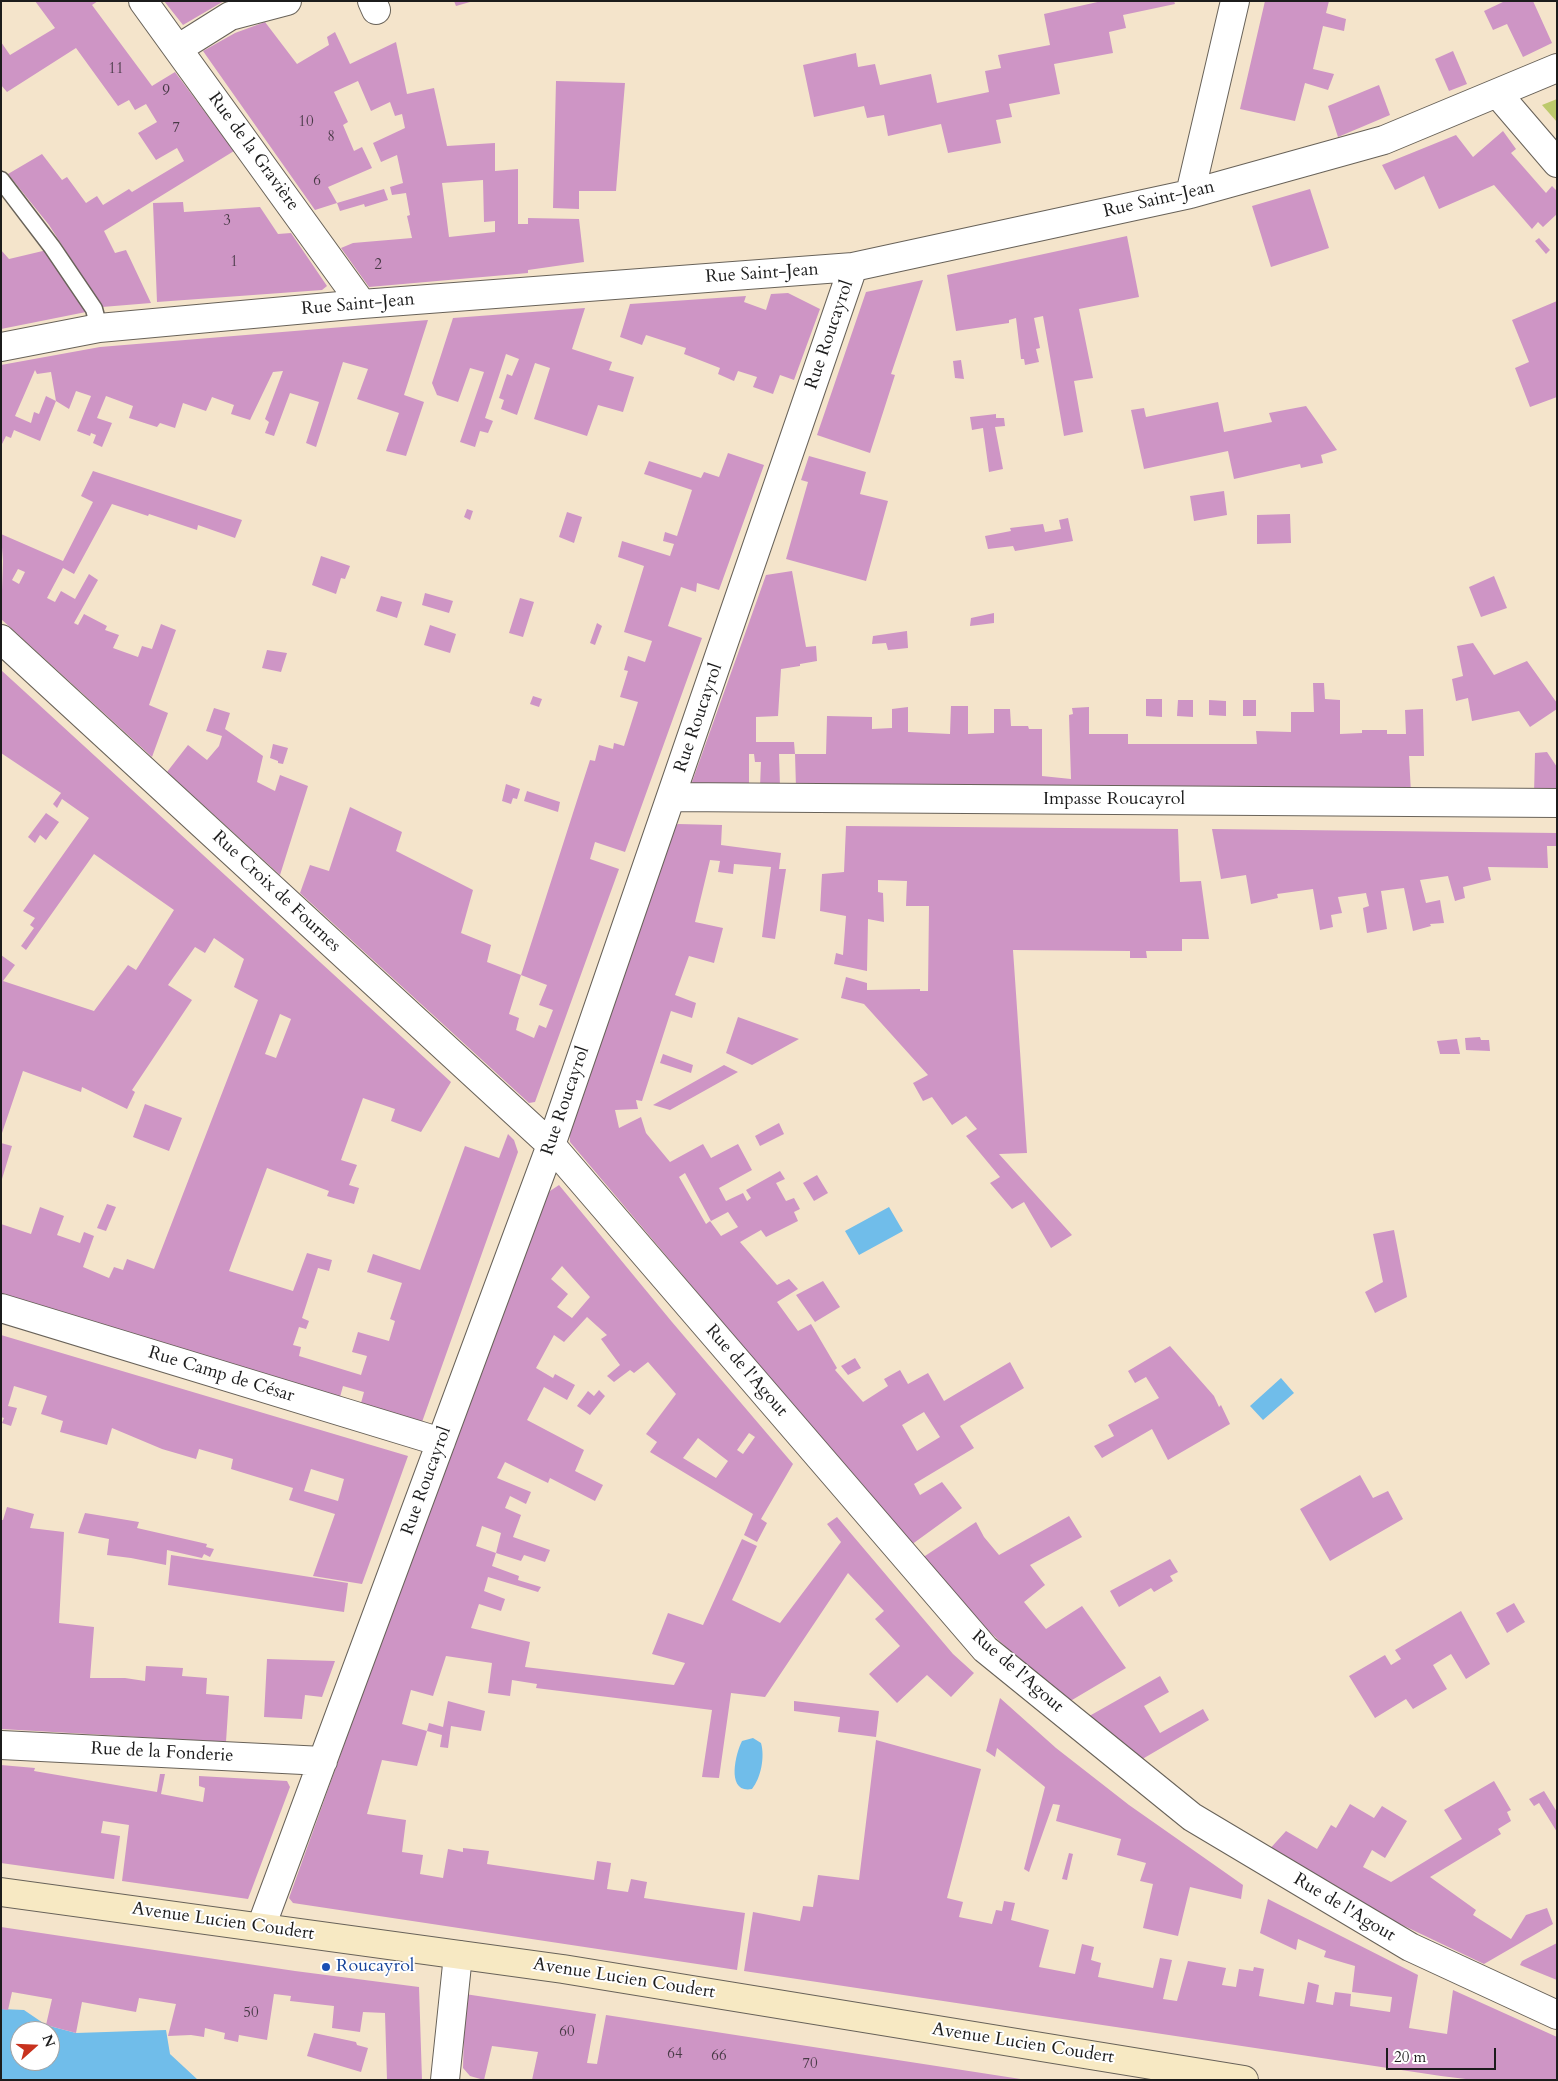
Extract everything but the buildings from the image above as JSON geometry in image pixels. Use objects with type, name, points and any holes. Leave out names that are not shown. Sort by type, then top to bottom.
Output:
[{"type":"main road","name":"Avenue Lucien Coudert","points":[[1,1892],[563,1969],[1244,2080]]},
{"type":"street","name":"Rue de la Gravière","points":[[143,1],[179,48],[362,304]]},
{"type":"street","points":[[179,48],[230,16],[286,1]]},
{"type":"street","points":[[1190,194],[1235,1]]},
{"type":"street","name":"Rue Saint-Jean","points":[[1,347],[99,328],[362,304],[854,267],[1190,194],[1384,140],[1557,68]]},
{"type":"street","points":[[1497,93],[1557,163]]},
{"type":"street","name":"Rue Roucayrol","points":[[261,1927],[551,1145],[854,267]]},
{"type":"street","name":"Rue Croix de Fournes","points":[[1,639],[551,1145]]},
{"type":"street","name":"Impasse Roucayrol","points":[[671,797],[1557,803]]},
{"type":"street","name":"Rue de l'Agout","points":[[551,1145],[985,1649],[1192,1817],[1410,1947],[1557,2015]]},
{"type":"street","name":"Rue Camp de César","points":[[1,1308],[441,1442]]},
{"type":"street","name":"Rue de la Fonderie","points":[[1,1744],[323,1761]]},
{"type":"street","points":[[445,2080],[458,1954]]},
{"type":"lane","points":[[1,180],[52,247],[94,309],[99,328]]},
{"type":"green space","points":[[1557,99],[1557,122],[1542,105]]},
{"type":"water","points":[[889,1207],[903,1231],[859,1255],[845,1231]]},
{"type":"water","points":[[1281,1378],[1294,1393],[1263,1420],[1250,1406]]},
{"type":"water","points":[[753,1738],[761,1743],[763,1755],[761,1767],[758,1779],[752,1789],[744,1789],[738,1786],[735,1764],[742,1741]]},
{"type":"water","points":[[1,2009],[24,2010],[40,2021],[10,2021],[10,2071],[60,2071],[60,2029],[76,2033],[166,2030],[170,2054],[198,2080],[1,2080]]},
{"type":"place","name":"Roucayrol","points":[[326,1967]]}]
